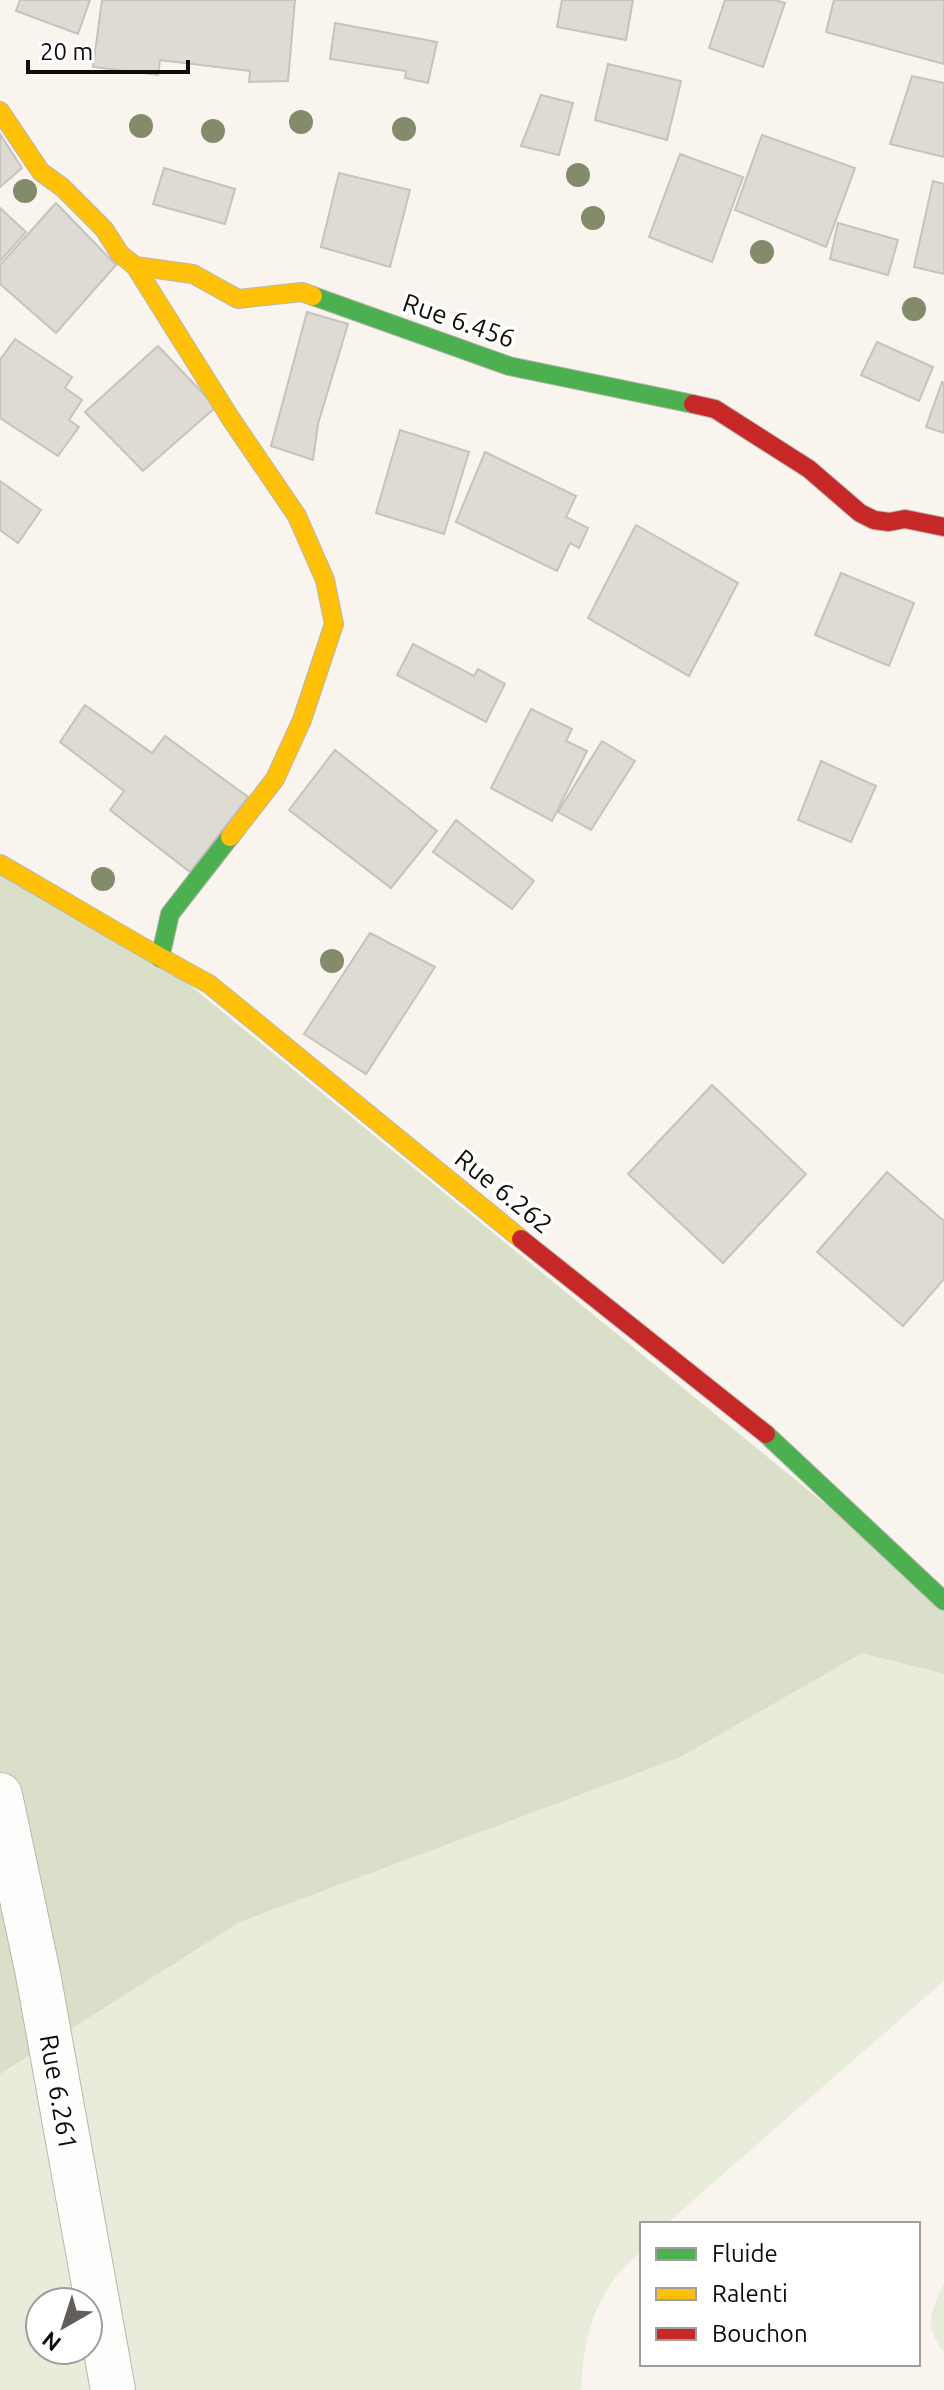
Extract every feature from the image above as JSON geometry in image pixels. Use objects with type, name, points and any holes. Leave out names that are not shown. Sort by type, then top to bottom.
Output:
[{"type":"street","points":[[0,111],[41,172],[62,187],[104,229],[120,254],[135,266],[231,419],[297,516],[325,580],[334,624],[302,720],[275,779],[170,914],[160,958]]},
{"type":"street","name":"Rue 6.456","points":[[135,266],[193,274],[238,299],[302,292],[509,366],[715,409],[809,469],[860,513],[874,520],[889,522],[905,519],[944,527]]},
{"type":"street","name":"Rue 6.262","points":[[0,864],[209,984],[446,1179],[756,1425],[944,1601]]},
{"type":"street","name":"Rue 6.261","points":[[0,1795],[38,1974],[113,2390]]},
{"type":"green space","points":[[0,864],[137,942],[944,1601],[944,1674],[862,1653],[681,1757],[240,1922],[0,2074]]},
{"type":"green space","points":[[862,1653],[944,1674],[944,1981],[668,2222],[640,2222],[640,2252],[612,2282],[593,2320],[585,2348],[581,2390],[0,2390],[0,2074],[240,1922],[681,1757]]},
{"type":"green space","points":[[944,2283],[944,2352],[933,2334],[931,2318]]},
{"type":"building","points":[[20,0],[90,0],[78,34],[16,11]]},
{"type":"building","points":[[102,0],[295,0],[288,81],[249,82],[250,71],[160,60],[158,75],[93,67]]},
{"type":"building","points":[[562,0],[633,0],[626,40],[557,27]]},
{"type":"building","points":[[725,0],[775,0],[785,3],[763,67],[709,48]]},
{"type":"building","points":[[834,0],[944,0],[944,64],[826,32]]},
{"type":"building","points":[[335,23],[437,42],[428,83],[405,78],[406,71],[330,59]]},
{"type":"building","points":[[608,64],[681,81],[667,140],[595,120]]},
{"type":"building","points":[[912,76],[944,83],[944,157],[890,144]]},
{"type":"building","points":[[541,95],[573,103],[559,155],[521,146]]},
{"type":"building","points":[[0,134],[22,168],[0,187]]},
{"type":"building","points":[[762,135],[855,168],[826,247],[735,210]]},
{"type":"building","points":[[680,154],[743,177],[712,262],[649,237]]},
{"type":"building","points":[[164,168],[235,189],[225,224],[153,204]]},
{"type":"building","points":[[339,173],[410,190],[390,267],[321,247]]},
{"type":"building","points":[[933,181],[944,184],[944,274],[914,267]]},
{"type":"building","points":[[56,203],[116,265],[56,333],[0,284],[0,265]]},
{"type":"building","points":[[0,208],[26,232],[0,261]]},
{"type":"building","points":[[838,223],[898,240],[888,275],[830,259]]},
{"type":"building","points":[[307,312],[348,324],[318,424],[313,460],[271,446]]},
{"type":"building","points":[[15,339],[72,377],[65,388],[82,400],[69,420],[79,427],[58,456],[0,418],[0,360]]},
{"type":"building","points":[[877,342],[933,367],[919,401],[861,375]]},
{"type":"building","points":[[158,346],[216,407],[143,471],[85,412]]},
{"type":"building","points":[[944,383],[944,433],[926,427]]},
{"type":"building","points":[[400,430],[469,452],[444,534],[376,513]]},
{"type":"building","points":[[485,452],[576,496],[566,517],[588,528],[579,548],[570,543],[557,571],[456,522]]},
{"type":"building","points":[[0,481],[41,510],[18,543],[0,530]]},
{"type":"building","points":[[636,525],[738,583],[689,676],[588,618]]},
{"type":"building","points":[[841,573],[914,603],[889,666],[815,635]]},
{"type":"building","points":[[413,644],[474,676],[478,669],[505,684],[486,722],[397,675]]},
{"type":"building","points":[[85,705],[152,753],[165,736],[248,797],[190,872],[110,810],[124,791],[60,742]]},
{"type":"building","points":[[531,709],[572,729],[566,741],[587,751],[552,821],[491,788]]},
{"type":"building","points":[[602,741],[635,761],[591,830],[558,812]]},
{"type":"building","points":[[335,750],[437,831],[391,888],[289,810]]},
{"type":"building","points":[[821,761],[876,786],[851,842],[798,820]]},
{"type":"building","points":[[456,820],[534,881],[512,909],[433,852]]},
{"type":"building","points":[[370,933],[435,967],[366,1074],[304,1034]]},
{"type":"building","points":[[712,1085],[806,1174],[723,1263],[628,1174]]},
{"type":"building","points":[[887,1172],[944,1221],[944,1279],[903,1326],[817,1252]]},
{"type":"traffic: fast","points":[[313,296],[509,366],[693,404]]},
{"type":"traffic: fast","points":[[160,958],[170,914],[230,837]]},
{"type":"traffic: fast","points":[[766,1434],[944,1601]]},
{"type":"traffic: slow","points":[[0,111],[41,172],[62,187],[104,229],[120,254],[135,266],[193,274],[238,299],[302,292],[313,296]]},
{"type":"traffic: slow","points":[[135,266],[231,419],[297,516],[325,580],[334,624],[302,720],[275,779],[230,837]]},
{"type":"traffic: slow","points":[[0,864],[209,984],[521,1239]]},
{"type":"traffic: jam","points":[[693,404],[715,409],[809,469],[860,513],[874,520],[889,522],[905,519],[944,527]]},
{"type":"traffic: jam","points":[[521,1239],[766,1434]]}]
